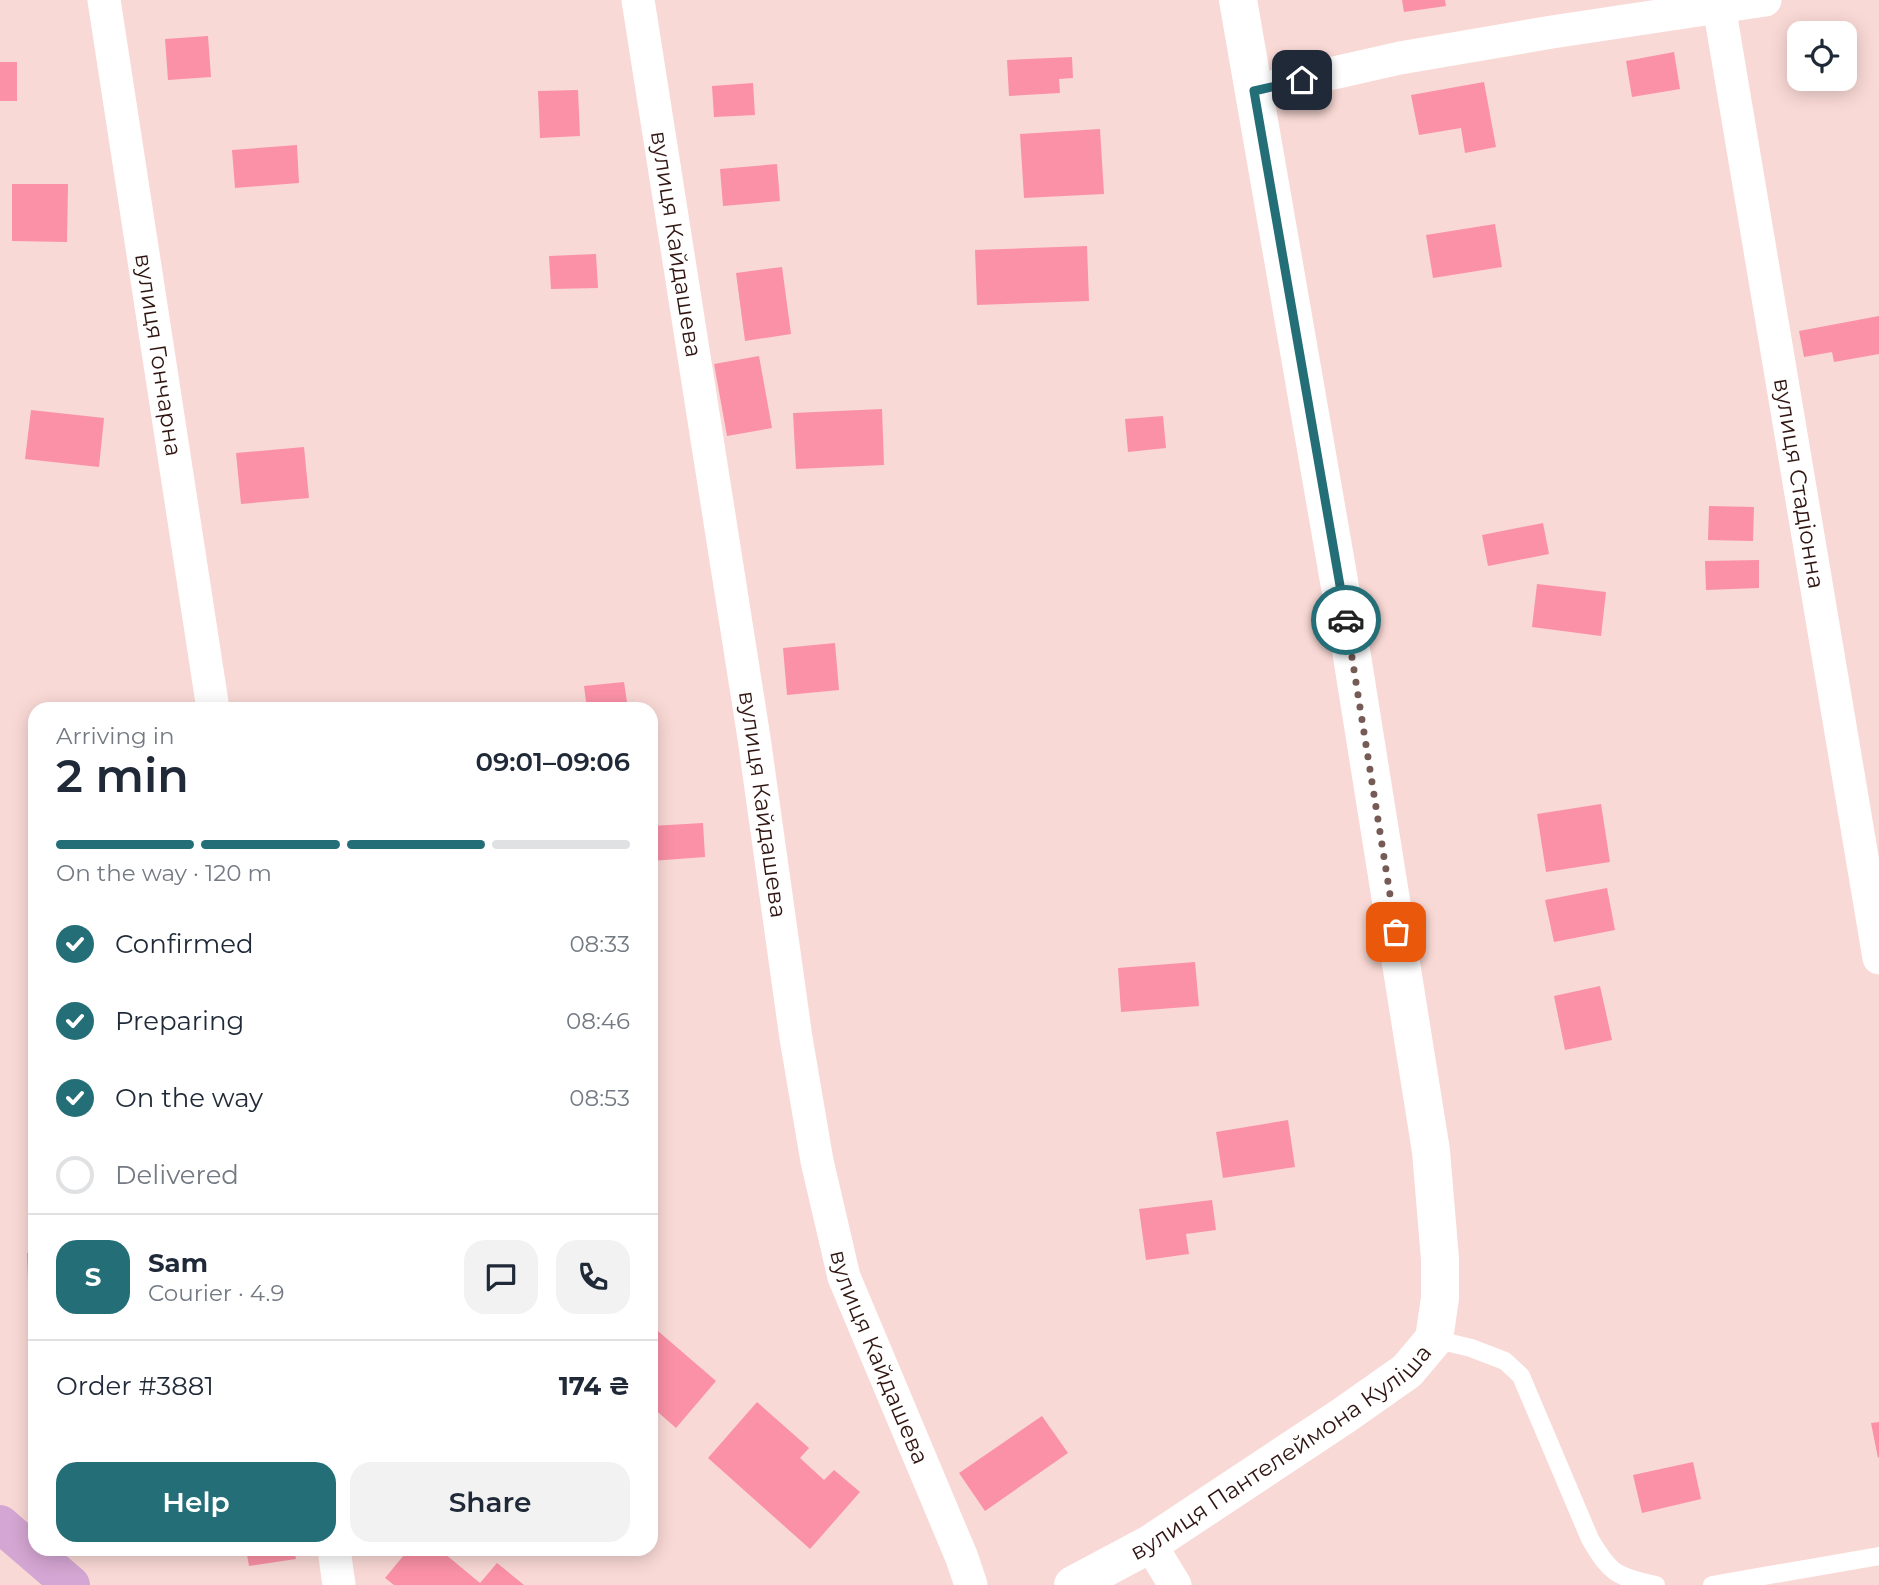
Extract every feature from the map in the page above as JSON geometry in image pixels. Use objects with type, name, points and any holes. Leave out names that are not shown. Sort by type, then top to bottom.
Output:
[{"type":"main road","points":[[0,1524],[28,1548]]},
{"type":"main road","points":[[37,1556],[71,1585]]},
{"type":"street","name":"вулиця Гончарна","points":[[104,0],[212,702]]},
{"type":"street","name":"вулиця Кайдашева","points":[[638,0],[817,1161],[844,1277],[957,1545],[971,1585]]},
{"type":"street","name":"вулиця Пантелеймона Куліша","points":[[1073,1585],[1150,1544],[1407,1371],[1434,1339],[1440,1298],[1440,1259],[1431,1150],[1351,650],[1238,0]]},
{"type":"street","points":[[1254,91],[1400,58],[1718,4],[1765,0]]},
{"type":"street","name":"вулиця Стадіонна","points":[[1718,4],[1879,958]]},
{"type":"street","points":[[1150,1544],[1175,1585]]},
{"type":"street","points":[[335,1556],[339,1585]]},
{"type":"lane","points":[[1434,1339],[1471,1348],[1505,1361],[1521,1376],[1585,1528],[1600,1556],[1615,1573],[1633,1581],[1656,1585]]},
{"type":"lane","points":[[1712,1585],[1879,1556]]},
{"type":"building","points":[[1402,0],[1445,0],[1446,6],[1404,12]]},
{"type":"building","points":[[208,36],[211,77],[168,80],[165,39]]},
{"type":"building","points":[[1674,52],[1680,89],[1632,97],[1626,61]]},
{"type":"building","points":[[1072,57],[1073,78],[1059,79],[1060,93],[1009,96],[1007,60]]},
{"type":"building","points":[[0,62],[17,62],[17,101],[0,101]]},
{"type":"building","points":[[1484,82],[1496,147],[1465,153],[1461,128],[1419,135],[1411,95]]},
{"type":"building","points":[[753,83],[755,115],[714,117],[712,86]]},
{"type":"building","points":[[578,90],[580,136],[540,138],[538,91]]},
{"type":"building","points":[[1100,129],[1104,194],[1024,198],[1020,134]]},
{"type":"building","points":[[297,145],[299,183],[235,188],[232,150]]},
{"type":"building","points":[[777,164],[780,201],[723,206],[720,169]]},
{"type":"building","points":[[12,184],[68,184],[67,242],[12,241]]},
{"type":"building","points":[[1495,224],[1502,267],[1433,278],[1426,235]]},
{"type":"building","points":[[1087,246],[1089,301],[977,305],[975,250]]},
{"type":"building","points":[[596,254],[598,288],[551,289],[549,256]]},
{"type":"building","points":[[782,267],[791,334],[745,341],[736,273]]},
{"type":"building","points":[[1879,316],[1879,354],[1834,362],[1832,352],[1804,357],[1799,331]]},
{"type":"building","points":[[759,356],[772,428],[727,436],[714,364]]},
{"type":"building","points":[[882,409],[884,465],[796,469],[793,413]]},
{"type":"building","points":[[31,410],[104,418],[99,467],[25,459]]},
{"type":"building","points":[[1163,416],[1166,448],[1128,452],[1125,419]]},
{"type":"building","points":[[304,447],[309,498],[241,504],[236,453]]},
{"type":"building","points":[[1709,506],[1754,507],[1753,541],[1708,540]]},
{"type":"building","points":[[1543,523],[1549,554],[1488,566],[1482,535]]},
{"type":"building","points":[[1759,560],[1759,588],[1706,590],[1705,561]]},
{"type":"building","points":[[1537,584],[1606,592],[1601,636],[1532,627]]},
{"type":"building","points":[[835,643],[839,690],[787,695],[783,648]]},
{"type":"building","points":[[624,682],[627,702],[586,702],[584,686]]},
{"type":"building","points":[[1601,804],[1610,862],[1546,872],[1537,814]]},
{"type":"building","points":[[703,823],[705,857],[658,860],[658,826]]},
{"type":"building","points":[[1607,888],[1615,930],[1554,942],[1545,900]]},
{"type":"building","points":[[1195,962],[1199,1006],[1121,1012],[1118,968]]},
{"type":"building","points":[[1600,986],[1612,1040],[1565,1050],[1554,996]]},
{"type":"building","points":[[1288,1120],[1295,1167],[1223,1178],[1216,1132]]},
{"type":"building","points":[[1212,1200],[1216,1230],[1186,1234],[1189,1254],[1146,1260],[1139,1209]]},
{"type":"building","points":[[658,1331],[716,1381],[676,1428],[658,1412]]},
{"type":"building","points":[[757,1402],[809,1448],[800,1458],[824,1480],[834,1470],[860,1492],[810,1549],[708,1458]]},
{"type":"building","points":[[1042,1416],[1068,1453],[985,1511],[959,1473]]},
{"type":"building","points":[[1879,1422],[1879,1457],[1878,1458],[1871,1423]]},
{"type":"building","points":[[1693,1462],[1701,1499],[1642,1513],[1633,1475]]},
{"type":"building","points":[[247,1556],[295,1556],[296,1559],[249,1566]]},
{"type":"building","points":[[403,1556],[447,1556],[480,1583],[497,1563],[524,1585],[394,1585],[385,1578]]},
{"type":"way so far","points":[[1346,620],[1396,932]]},
{"type":"route","points":[[1302,80],[1254,91],[1346,620]]}]
